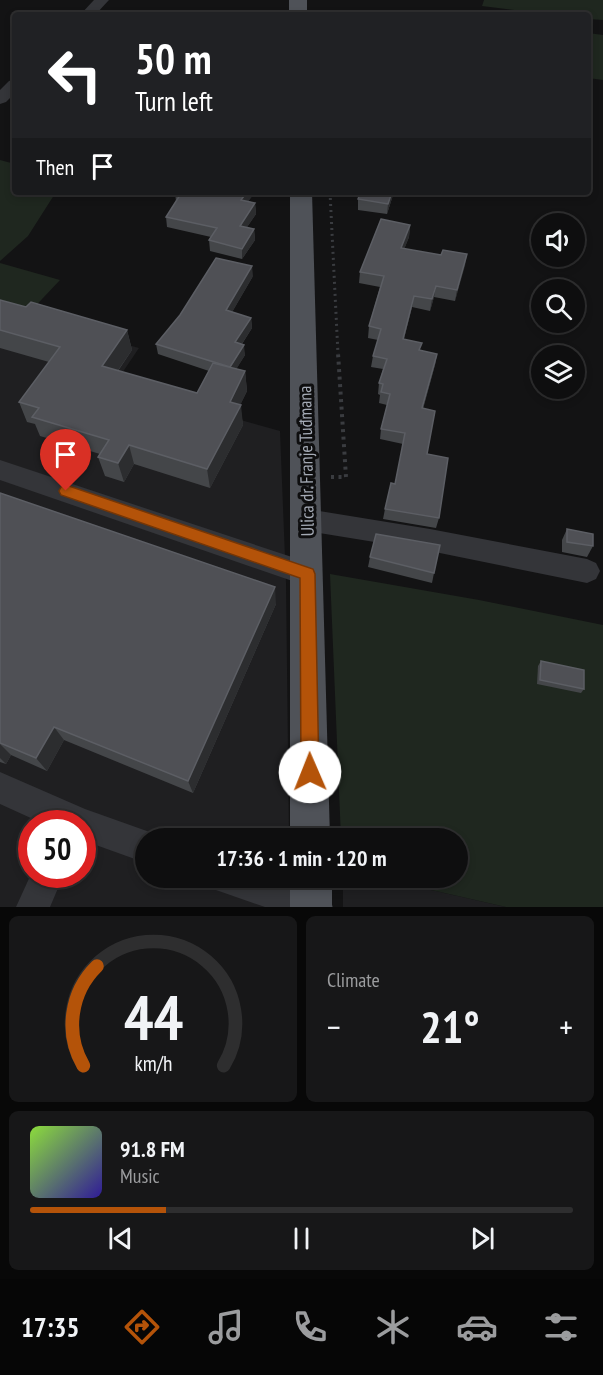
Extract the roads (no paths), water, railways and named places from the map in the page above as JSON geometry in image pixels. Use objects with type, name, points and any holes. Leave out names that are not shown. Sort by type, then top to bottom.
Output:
[{"type":"main road","name":"Ulica dr. Franje Tuđmana","points":[[301,195],[310,828]]},
{"type":"lane","points":[[90,12],[102,0]]},
{"type":"lane","points":[[0,99],[12,87]]},
{"type":"lane","points":[[0,470],[308,574]]},
{"type":"lane","points":[[307,520],[430,540],[587,571]]},
{"type":"lane","points":[[0,788],[49,810]]},
{"type":"lane","points":[[96,829],[135,843]]},
{"type":"lane","points":[[33,907],[42,888]]},
{"type":"lane","points":[[268,888],[312,899]]}]
